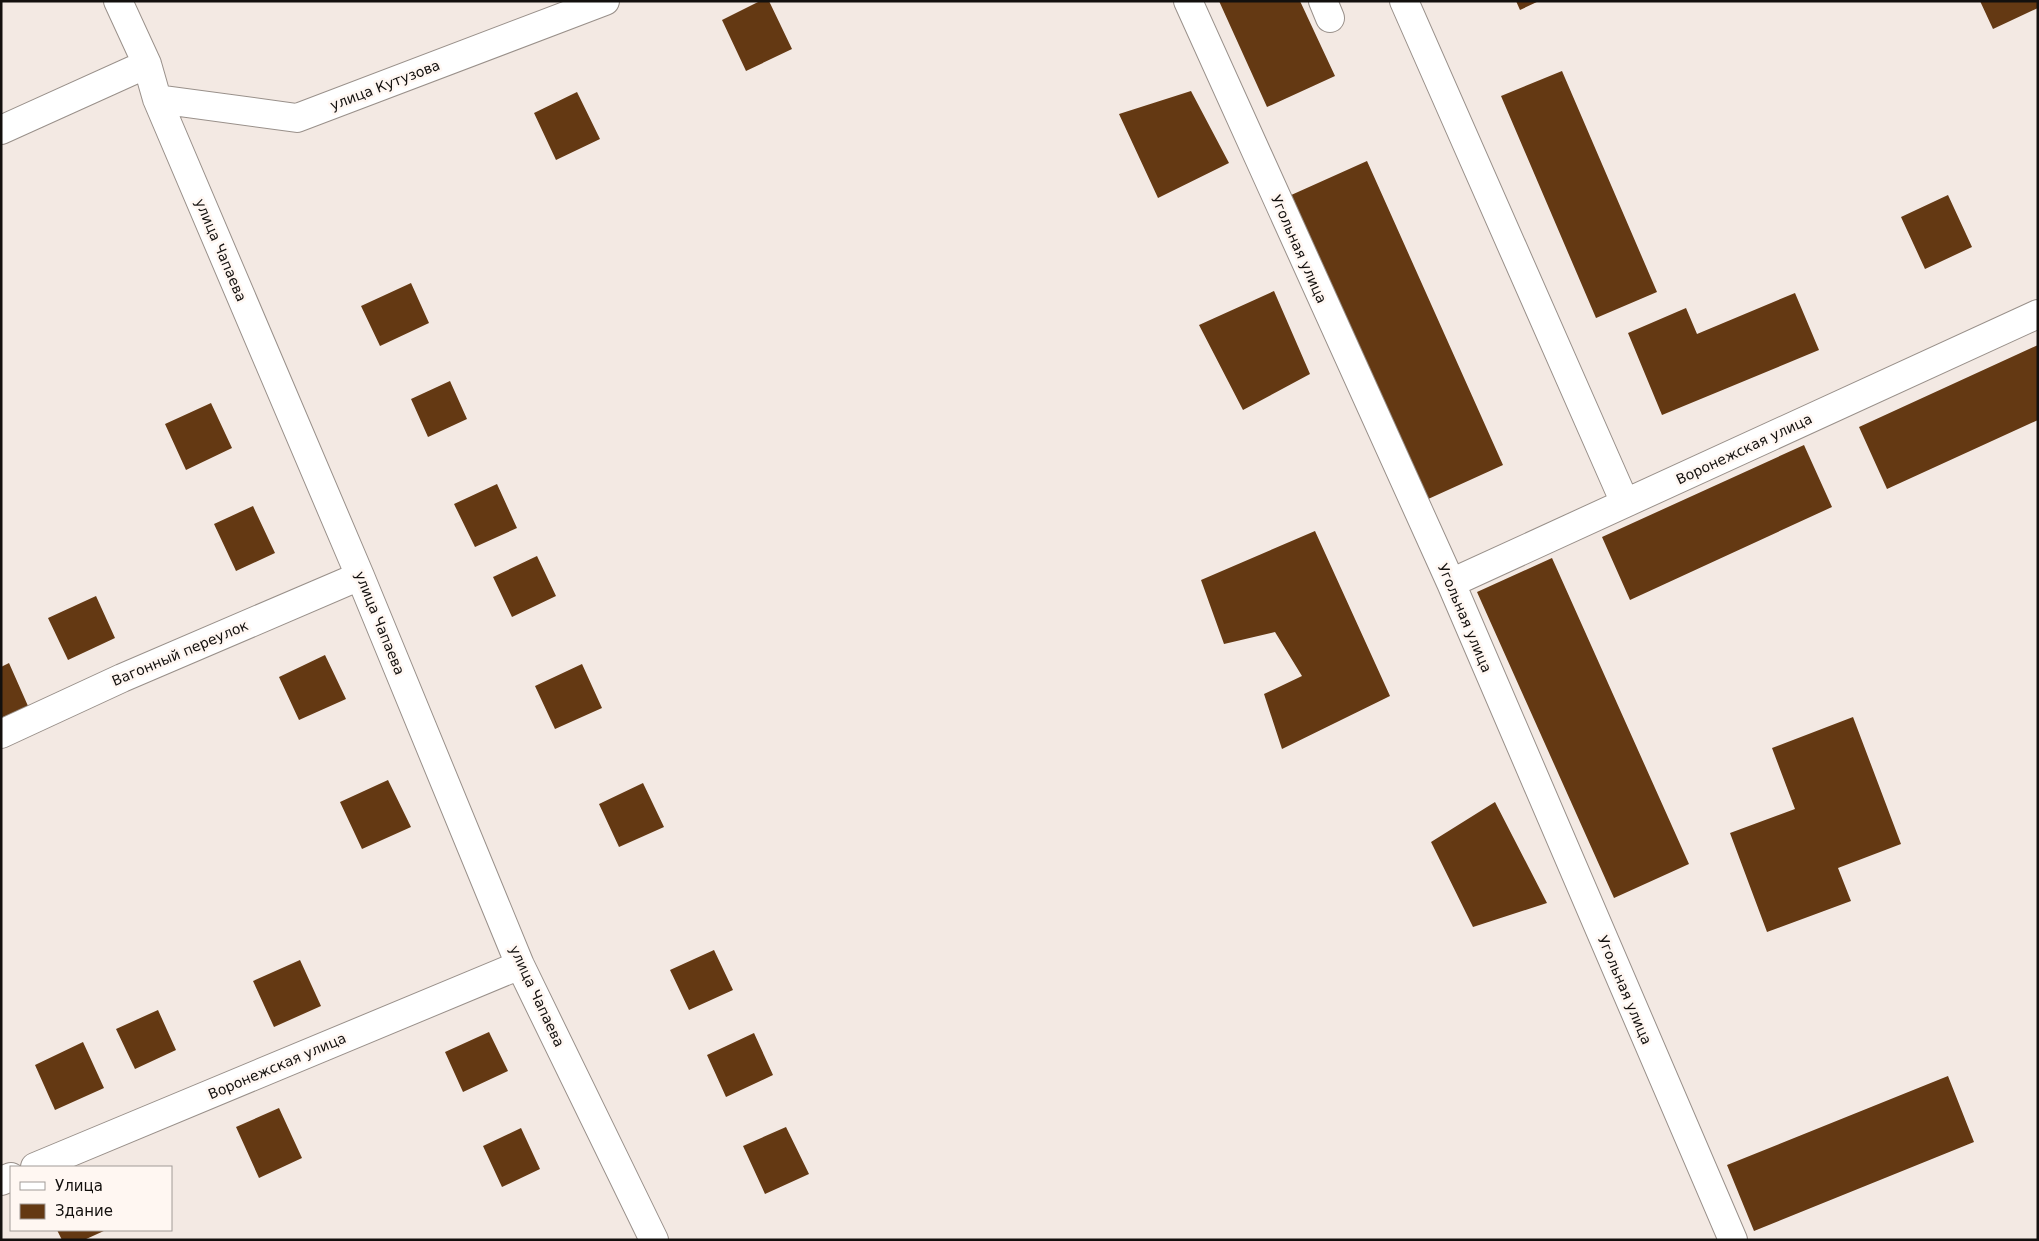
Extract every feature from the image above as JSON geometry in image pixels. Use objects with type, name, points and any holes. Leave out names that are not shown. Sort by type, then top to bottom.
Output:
[{"type":"street","name":"улица Чапаева","points":[[118,1],[147,64],[157,98],[360,576],[520,965],[654,1240]]},
{"type":"street","name":"улица Кутузова","points":[[157,98],[297,118],[605,1]]},
{"type":"street","name":"Угольная улица","points":[[1188,1],[1451,583],[1733,1240]]},
{"type":"street","points":[[1404,1],[1625,503]]},
{"type":"street","points":[[1,130],[147,64]]},
{"type":"street","name":"Воронежская улица","points":[[1451,583],[2038,314]]},
{"type":"street","name":"Вагонный переулок","points":[[1,734],[122,678],[360,576]]},
{"type":"street","name":"Воронежская улица","points":[[36,1166],[520,965]]},
{"type":"building","points":[[760,1],[769,1],[792,49],[746,71],[722,20]]},
{"type":"building","points":[[1219,1],[1300,1],[1335,76],[1267,107]]},
{"type":"building","points":[[1516,1],[1539,1],[1520,10]]},
{"type":"building","points":[[1980,1],[2038,1],[2038,8],[1993,29]]},
{"type":"building","points":[[1562,71],[1657,292],[1596,318],[1501,96]]},
{"type":"building","points":[[1191,91],[1229,163],[1158,198],[1119,114]]},
{"type":"building","points":[[577,92],[600,139],[556,160],[534,113]]},
{"type":"building","points":[[1367,161],[1503,465],[1426,500],[1289,196]]},
{"type":"building","points":[[1948,195],[1972,247],[1925,269],[1901,217]]},
{"type":"building","points":[[411,283],[429,323],[380,346],[361,306]]},
{"type":"building","points":[[1274,291],[1310,374],[1243,410],[1199,325]]},
{"type":"building","points":[[1795,293],[1819,350],[1662,415],[1628,333],[1686,308],[1697,334]]},
{"type":"building","points":[[2038,345],[2038,420],[1887,489],[1859,427]]},
{"type":"building","points":[[450,381],[467,419],[428,437],[411,399]]},
{"type":"building","points":[[211,403],[232,448],[186,470],[165,424]]},
{"type":"building","points":[[1804,445],[1832,507],[1630,600],[1602,537]]},
{"type":"building","points":[[497,484],[517,528],[475,547],[454,504]]},
{"type":"building","points":[[253,506],[275,553],[236,571],[214,524]]},
{"type":"building","points":[[1315,531],[1390,696],[1282,749],[1264,694],[1302,676],[1275,632],[1224,644],[1201,580]]},
{"type":"building","points":[[537,556],[556,596],[512,617],[493,577]]},
{"type":"building","points":[[1552,558],[1689,864],[1614,898],[1477,592]]},
{"type":"building","points":[[96,596],[115,638],[68,660],[48,618]]},
{"type":"building","points":[[325,655],[346,699],[299,720],[279,677]]},
{"type":"building","points":[[9,663],[28,706],[1,718],[1,667]]},
{"type":"building","points":[[582,664],[602,708],[555,729],[535,686]]},
{"type":"building","points":[[1853,717],[1901,844],[1838,868],[1851,901],[1767,932],[1730,833],[1795,809],[1772,748]]},
{"type":"building","points":[[388,780],[411,827],[362,849],[340,802]]},
{"type":"building","points":[[643,783],[664,827],[619,847],[599,804]]},
{"type":"building","points":[[1495,802],[1547,903],[1473,927],[1431,842]]},
{"type":"building","points":[[714,950],[733,990],[689,1010],[670,970]]},
{"type":"building","points":[[300,960],[321,1006],[274,1027],[253,981]]},
{"type":"building","points":[[158,1010],[176,1050],[135,1069],[116,1029]]},
{"type":"building","points":[[489,1032],[508,1071],[463,1092],[445,1052]]},
{"type":"building","points":[[754,1033],[773,1075],[726,1097],[707,1055]]},
{"type":"building","points":[[83,1042],[104,1088],[55,1110],[35,1065]]},
{"type":"building","points":[[1948,1076],[1974,1142],[1754,1231],[1727,1165]]},
{"type":"building","points":[[279,1108],[302,1158],[259,1178],[236,1127]]},
{"type":"building","points":[[786,1127],[809,1174],[765,1194],[743,1146]]},
{"type":"building","points":[[521,1128],[540,1169],[502,1187],[483,1146]]},
{"type":"building","points":[[58,1231],[104,1231],[84,1240],[62,1240]]}]
